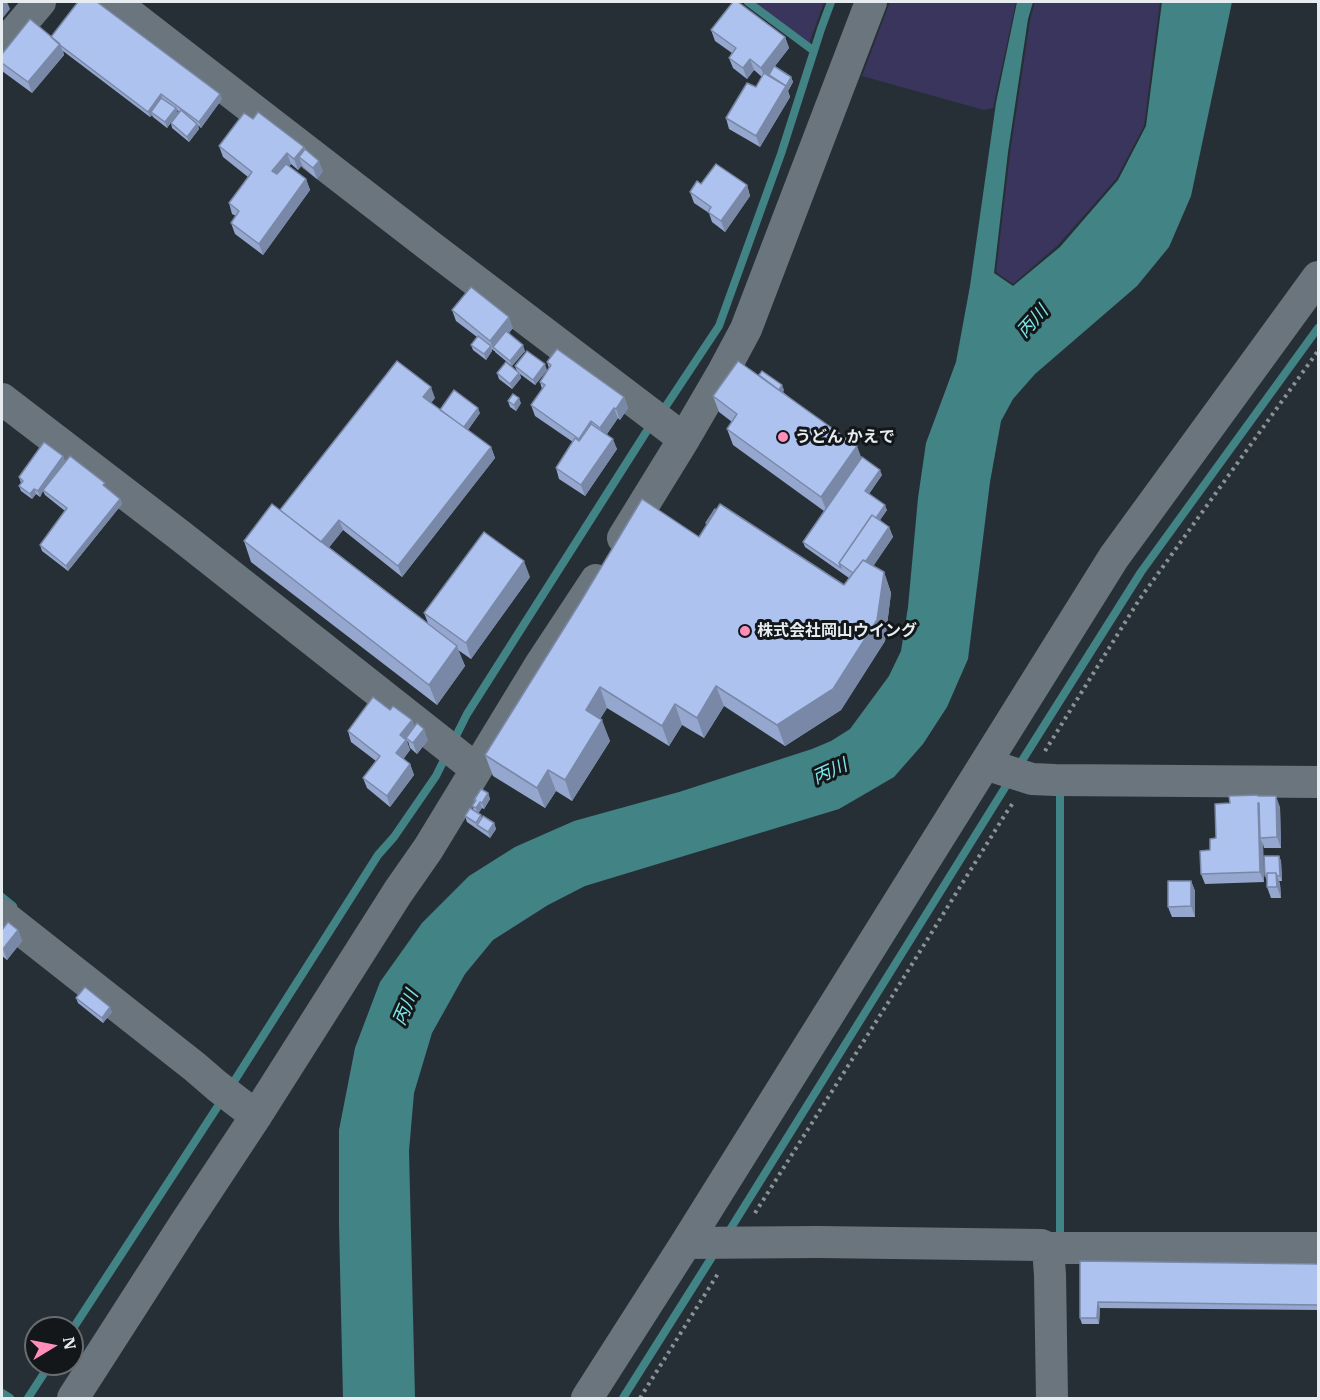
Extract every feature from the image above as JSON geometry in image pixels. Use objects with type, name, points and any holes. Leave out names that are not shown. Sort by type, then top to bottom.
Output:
[{"type":"street","points":[[2,47],[40,2]]},
{"type":"street","points":[[114,2],[665,425]]},
{"type":"street","points":[[73,1398],[184,1225],[238,1102],[398,892],[428,849],[459,756],[540,665],[605,565],[665,425],[728,364],[746,329],[871,2]]},
{"type":"street","points":[[587,1398],[725,1238],[1030,772],[1114,557],[1318,277]]},
{"type":"street","points":[[2,399],[228,573],[459,756]]},
{"type":"street","points":[[1030,772],[1318,782]]},
{"type":"street","points":[[2,915],[238,1102]]},
{"type":"street","points":[[725,1238],[818,1242],[1041,1245],[1056,1248],[1318,1248]]},
{"type":"street","points":[[1052,1398],[1050,1275],[1056,1248]]},
{"type":"path","points":[[640,1398],[724,1263],[732,1257],[725,1238],[891,999],[1139,600],[1318,351]]},
{"type":"shaded area","points":[[754,2],[824,2],[809,44]]},
{"type":"shaded area","points":[[890,2],[1016,2],[993,108],[984,110],[862,76]]},
{"type":"shaded area","points":[[1035,2],[1160,2],[1144,126],[1116,179],[1058,245],[1013,284],[996,272],[1010,153],[1030,20]]},
{"type":"water","name":"丙川","points":[[1017,2],[1033,2],[1028,19],[1008,152],[994,273],[1013,286],[1060,247],[1118,180],[1146,126],[1162,2],[1232,2],[1191,196],[1169,247],[1137,286],[1035,374],[1013,399],[1001,421],[990,482],[968,659],[947,707],[923,744],[894,777],[839,809],[585,886],[548,905],[493,940],[465,974],[432,1033],[414,1093],[409,1151],[415,1398],[343,1398],[339,1130],[355,1048],[380,982],[422,923],[469,876],[515,847],[574,821],[679,792],[831,741],[850,729],[889,676],[901,651],[908,607],[918,498],[926,443],[956,362],[970,286],[996,103]]},
{"type":"building","points":[[78,2],[97,2],[220,94],[199,122],[161,94],[148,112],[51,37]]},
{"type":"building","points":[[733,2],[738,2],[785,37],[761,68],[750,59],[743,68],[729,58],[736,48],[711,30]]},
{"type":"building","points":[[30,19],[60,44],[28,82],[2,63],[2,54]]},
{"type":"building","points":[[774,66],[791,77],[786,86],[769,75]]},
{"type":"building","points":[[764,73],[786,86],[756,136],[726,118],[747,83],[756,87]]},
{"type":"building","points":[[161,98],[176,108],[165,122],[151,112]]},
{"type":"building","points":[[181,110],[197,124],[187,137],[171,123]]},
{"type":"building","points":[[258,112],[304,147],[294,159],[287,153],[272,171],[277,174],[286,164],[306,179],[259,244],[231,223],[239,211],[229,203],[252,172],[219,146],[244,113],[253,119]]},
{"type":"building","points":[[305,149],[319,161],[313,168],[299,157]]},
{"type":"building","points":[[716,164],[747,185],[721,221],[708,212],[711,207],[690,192],[697,181],[701,184]]},
{"type":"building","points":[[471,287],[509,317],[490,341],[452,310]]},
{"type":"building","points":[[506,331],[523,345],[510,361],[493,347]]},
{"type":"building","points":[[478,336],[491,346],[484,354],[471,345]]},
{"type":"building","points":[[557,349],[624,397],[600,428],[591,421],[579,439],[531,405],[545,385],[540,382],[551,365],[547,362]]},
{"type":"building","points":[[527,351],[545,364],[533,380],[515,366]]},
{"type":"building","points":[[397,361],[431,387],[423,397],[491,447],[398,566],[339,520],[321,542],[280,510]]},
{"type":"building","name":"うどん かえで","points":[[738,361],[857,446],[821,497],[727,429],[737,414],[713,396]]},
{"type":"building","points":[[506,362],[519,373],[510,384],[497,373]]},
{"type":"building","points":[[762,371],[782,385],[779,390],[759,375]]},
{"type":"building","points":[[454,390],[478,408],[464,427],[440,410]]},
{"type":"building","points":[[513,394],[519,398],[514,405],[508,401]]},
{"type":"building","points":[[591,424],[613,439],[581,485],[556,468],[575,438],[579,441]]},
{"type":"building","points":[[44,442],[63,456],[38,491],[34,489],[30,494],[19,486],[23,481],[19,477]]},
{"type":"building","points":[[70,456],[105,483],[103,485],[120,499],[66,566],[40,545],[67,508],[43,490]]},
{"type":"building","points":[[862,457],[880,470],[865,491],[885,505],[876,518],[872,515],[839,563],[841,568],[803,542]]},
{"type":"building","name":"株式会社岡山ウイング","points":[[642,499],[699,537],[720,504],[844,585],[863,560],[884,572],[877,620],[833,689],[777,725],[716,686],[697,718],[675,704],[662,726],[600,687],[586,710],[602,720],[565,780],[548,770],[537,788],[485,755]]},
{"type":"building","points":[[272,504],[457,646],[429,685],[244,541]]},
{"type":"building","points":[[716,510],[707,524],[706,523]]},
{"type":"building","points":[[872,515],[889,527],[866,561],[863,560],[853,573],[839,563]]},
{"type":"building","points":[[484,532],[524,561],[466,643],[424,613]]},
{"type":"building","points":[[373,697],[390,710],[393,706],[412,720],[400,735],[406,740],[396,753],[410,764],[387,796],[363,778],[380,756],[348,731]]},
{"type":"building","points":[[417,723],[424,729],[413,743],[406,738]]},
{"type":"building","points":[[481,789],[488,793],[476,808],[472,806]]},
{"type":"building","points":[[1229,796],[1276,796],[1277,837],[1260,838],[1258,803],[1260,872],[1201,874],[1200,851],[1210,850],[1210,839],[1216,838],[1215,804],[1230,803]]},
{"type":"building","points":[[470,808],[481,815],[476,823],[465,816]]},
{"type":"building","points":[[483,816],[494,823],[488,832],[477,825]]},
{"type":"building","points":[[1264,856],[1279,856],[1280,876],[1276,873],[1267,873],[1265,876]]},
{"type":"building","points":[[1267,873],[1276,873],[1277,887],[1267,887]]},
{"type":"building","points":[[1168,881],[1191,881],[1191,906],[1168,907]]},
{"type":"building","points":[[8,922],[18,930],[3,949],[2,930]]},
{"type":"building","points":[[85,987],[110,1007],[102,1018],[76,998]]},
{"type":"building","points":[[1080,1261],[1318,1264],[1318,1305],[1098,1302],[1097,1318],[1080,1318]]},
{"type":"waterway","points":[[748,2],[814,51]]},
{"type":"waterway","points":[[81,1316],[378,855],[394,837],[436,776],[467,714],[650,426],[662,412],[719,326],[781,154],[831,2]]},
{"type":"waterway","points":[[1018,767],[1141,572],[1318,328]]},
{"type":"waterway","points":[[726,1236],[1011,778]]},
{"type":"waterway","points":[[1060,787],[1060,1242]]},
{"type":"waterway","points":[[2,897],[13,906]]},
{"type":"waterway","points":[[623,1398],[717,1249]]},
{"type":"waterway","points":[[28,1398],[42,1376]]},
{"type":"waterway","points":[[2,1393],[10,1398]]},
{"type":"place","name":"うどん かえで","points":[[783,437]]},
{"type":"place","name":"株式会社岡山ウイング","points":[[745,631]]}]
